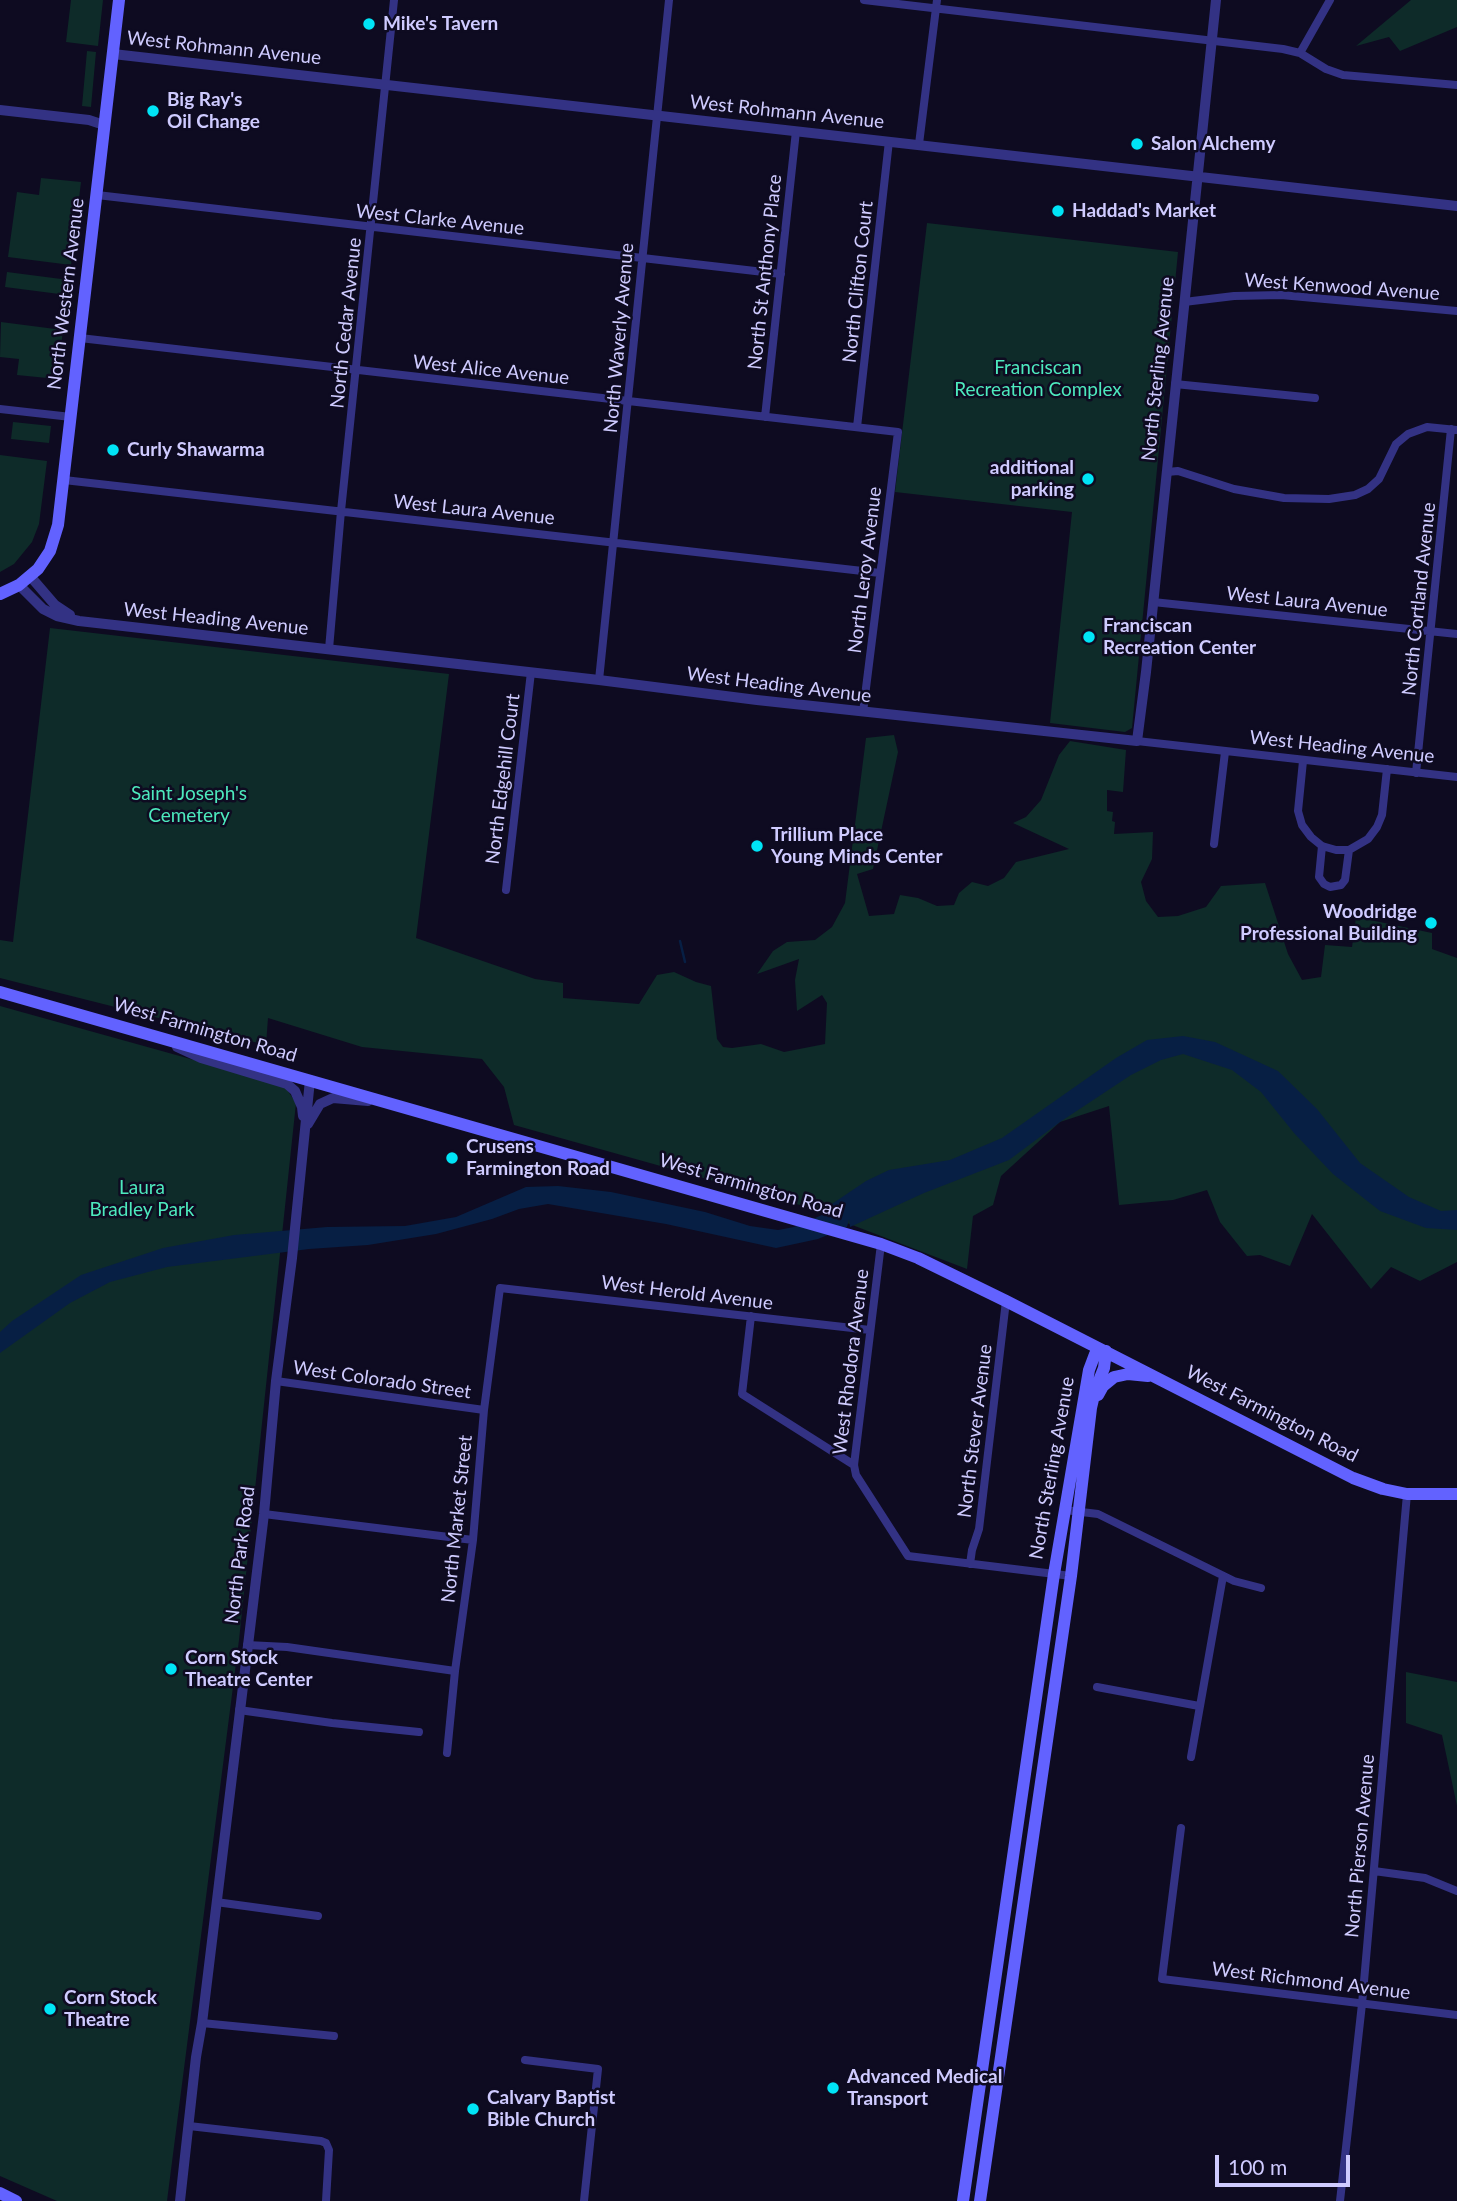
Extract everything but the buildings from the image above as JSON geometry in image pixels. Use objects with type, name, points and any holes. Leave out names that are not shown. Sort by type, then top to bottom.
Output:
[{"type":"main road","name":"North Western Avenue","points":[[24,581],[44,560],[54,539],[64,480],[119,0]]},
{"type":"main road","points":[[0,594],[24,581]]},
{"type":"main road","name":"West Farmington Road","points":[[0,992],[881,1244],[918,1258],[1006,1301],[1353,1478],[1383,1489],[1408,1494],[1457,1494]]},
{"type":"main road","name":"North Sterling Avenue","points":[[963,2201],[1054,1574],[1089,1370],[1095,1354],[1105,1351],[1104,1367],[1093,1396],[1084,1457],[1071,1576],[980,2201]]},
{"type":"main road","points":[[1084,1457],[1095,1405],[1101,1390],[1109,1381],[1118,1376],[1132,1374],[1156,1378],[1173,1385]]},
{"type":"main road","points":[[0,2193],[16,2201]]},
{"type":"street","name":"North Cedar Avenue","points":[[329,649],[394,0]]},
{"type":"street","name":"North Waverly Avenue","points":[[599,680],[669,0]]},
{"type":"street","points":[[864,0],[936,4],[1212,40],[1300,53],[1326,69],[1343,75],[1457,85]]},
{"type":"street","name":"North Sterling Avenue","points":[[1137,741],[1216,0]]},
{"type":"street","points":[[1300,53],[1330,0]]},
{"type":"street","points":[[919,145],[936,4]]},
{"type":"street","name":"West Rohmann Avenue","points":[[113,54],[1457,206]]},
{"type":"street","points":[[0,110],[89,120],[104,125]]},
{"type":"street","name":"North St Anthony Place","points":[[765,417],[796,131]]},
{"type":"street","name":"North Clifton Court","points":[[857,427],[889,141]]},
{"type":"street","name":"West Clarke Avenue","points":[[97,195],[781,274]]},
{"type":"street","name":"West Kenwood Avenue","points":[[1184,302],[1234,296],[1281,295],[1457,311]]},
{"type":"street","name":"West Alice Avenue","points":[[80,338],[898,432]]},
{"type":"street","points":[[1175,384],[1315,398]]},
{"type":"street","points":[[0,410],[71,417]]},
{"type":"street","points":[[1167,472],[1178,471],[1234,489],[1284,498],[1342,497],[1362,492],[1379,479],[1396,444],[1408,434],[1427,427],[1454,429]]},
{"type":"street","name":"North Cortland Avenue","points":[[1416,773],[1454,429]]},
{"type":"street","name":"North Leroy Avenue","points":[[863,712],[898,432]]},
{"type":"street","name":"West Laura Avenue","points":[[64,480],[880,573]]},
{"type":"street","name":"West Heading Avenue","points":[[24,581],[38,606],[71,620],[863,712],[1457,777]]},
{"type":"street","name":"West Laura Avenue","points":[[1153,602],[1457,634]]},
{"type":"street","name":"North Edgehill Court","points":[[506,890],[531,672]]},
{"type":"street","points":[[1214,844],[1225,752]]},
{"type":"street","points":[[1303,761],[1298,811],[1302,825],[1322,846],[1336,850],[1349,850],[1368,839],[1377,827],[1382,815],[1387,769]]},
{"type":"street","points":[[1322,846],[1319,877],[1330,887],[1341,885],[1345,880],[1349,850]]},
{"type":"street","points":[[147,1034],[201,1058],[287,1084],[295,1091],[302,1107],[304,1130]]},
{"type":"street","name":"North Park Road","points":[[180,2201],[264,1514],[310,1080]]},
{"type":"street","points":[[304,1130],[320,1104],[333,1098],[393,1104]]},
{"type":"street","name":"West Rhodora Avenue","points":[[881,1244],[854,1465],[856,1475],[908,1556],[1071,1576]]},
{"type":"street","name":"West Herold Avenue","points":[[500,1288],[870,1330]]},
{"type":"street","name":"North Market Street","points":[[447,1753],[500,1288]]},
{"type":"street","name":"North Stever Avenue","points":[[970,1564],[979,1530],[1006,1301]]},
{"type":"street","points":[[751,1316],[742,1394],[854,1465]]},
{"type":"street","name":"West Colorado Street","points":[[276,1381],[484,1410]]},
{"type":"street","name":"North Pierson Avenue","points":[[1340,2201],[1362,2004],[1408,1494]]},
{"type":"street","points":[[1065,1510],[1098,1514],[1223,1576],[1261,1588]]},
{"type":"street","points":[[264,1514],[473,1540]]},
{"type":"street","points":[[1191,1757],[1223,1576]]},
{"type":"street","points":[[247,1645],[287,1647],[455,1671]]},
{"type":"street","points":[[1097,1687],[1199,1706]]},
{"type":"street","points":[[239,1710],[419,1732]]},
{"type":"street","name":"West Richmond Avenue","points":[[1181,1828],[1162,1979],[1457,2015]]},
{"type":"street","points":[[1374,1871],[1425,1878],[1457,1891]]},
{"type":"street","points":[[216,1902],[318,1916]]},
{"type":"street","points":[[202,2023],[334,2036]]},
{"type":"street","points":[[525,2060],[598,2069],[584,2201]]},
{"type":"street","points":[[189,2126],[326,2143],[329,2150],[326,2201]]},
{"type":"green space","points":[[71,0],[103,0],[98,46],[66,42]]},
{"type":"green space","points":[[1411,0],[1457,0],[1457,27],[1400,51],[1389,37],[1356,46]]},
{"type":"green space","points":[[87,51],[96,52],[91,107],[82,106]]},
{"type":"green space","points":[[41,178],[81,182],[71,265],[8,257],[17,192],[39,195]]},
{"type":"green space","name":"Franciscan Recreation Complex","points":[[927,223],[1178,252],[1132,728],[1125,732],[1050,723],[1072,512],[895,492]]},
{"type":"green space","points":[[7,272],[69,280],[67,295],[5,287]]},
{"type":"green space","points":[[1,322],[63,330],[57,379],[17,375],[19,359],[0,357]]},
{"type":"green space","points":[[13,422],[51,426],[49,443],[11,439]]},
{"type":"green space","points":[[0,455],[47,461],[39,524],[32,542],[14,564],[0,572]]},
{"type":"green space","name":"Saint Joseph's Cemetery","points":[[50,628],[449,674],[416,938],[535,979],[563,983],[563,998],[639,1004],[657,975],[674,972],[711,986],[717,1039],[723,1047],[761,1044],[784,1052],[825,1044],[827,1003],[822,995],[797,1011],[795,980],[799,959],[757,974],[773,951],[787,942],[815,940],[832,927],[845,903],[866,738],[894,735],[898,752],[873,869],[857,874],[869,916],[894,914],[900,895],[918,898],[937,906],[954,905],[959,893],[972,882],[988,886],[1004,878],[1016,862],[1069,849],[1013,823],[1026,817],[1041,800],[1059,755],[1070,741],[1126,750],[1123,792],[1107,790],[1107,811],[1113,812],[1114,834],[1153,832],[1152,859],[1141,882],[1146,901],[1158,917],[1178,916],[1206,907],[1221,886],[1265,883],[1288,954],[1302,980],[1321,977],[1325,945],[1352,947],[1356,917],[1432,933],[1432,949],[1457,958],[1457,1262],[1420,1281],[1391,1267],[1371,1289],[1312,1214],[1290,1266],[1260,1255],[1247,1256],[1220,1222],[1207,1190],[1173,1200],[1119,1205],[1109,1106],[1060,1122],[1001,1176],[993,1205],[973,1216],[967,1269],[800,1205],[514,1125],[504,1087],[482,1059],[362,1047],[268,1018],[266,1045],[0,978],[0,940],[13,942]]},
{"type":"green space","name":"Laura Bradley Park","points":[[0,1006],[284,1085],[296,1103],[239,1640],[167,2201],[57,2201],[0,2176]]},
{"type":"green space","points":[[1406,1672],[1457,1682],[1457,1806],[1442,1735],[1406,1723]]},
{"type":"water","points":[[1183,1036],[1215,1042],[1278,1071],[1317,1109],[1360,1163],[1409,1197],[1441,1211],[1457,1210],[1457,1230],[1426,1228],[1380,1211],[1333,1174],[1294,1133],[1261,1092],[1232,1070],[1183,1054],[1161,1060],[1131,1075],[1009,1160],[924,1193],[850,1227],[849,1219],[847,1227],[818,1239],[776,1248],[666,1224],[548,1204],[519,1209],[436,1234],[368,1245],[309,1249],[167,1267],[110,1282],[70,1303],[0,1353],[0,1332],[81,1275],[163,1248],[234,1235],[327,1227],[405,1226],[456,1217],[526,1187],[558,1186],[611,1192],[705,1212],[750,1226],[778,1230],[794,1227],[829,1212],[823,1210],[866,1181],[889,1170],[950,1160],[1002,1138],[1116,1058],[1147,1040]]},
{"type":"waterway","points":[[680,941],[685,962]]},
{"type":"place","name":"Mike's Tavern","points":[[369,24]]},
{"type":"place","name":"Big Ray's Oil Change","points":[[153,111]]},
{"type":"place","name":"Salon Alchemy","points":[[1137,144]]},
{"type":"place","name":"Haddad's Market","points":[[1058,211]]},
{"type":"place","name":"Curly Shawarma","points":[[113,450]]},
{"type":"place","name":"additional parking","points":[[1088,479]]},
{"type":"place","name":"Franciscan Recreation Center","points":[[1089,637]]},
{"type":"place","name":"Trillium Place Young Minds Center","points":[[757,846]]},
{"type":"place","name":"Woodridge Professional Building","points":[[1431,923]]},
{"type":"place","name":"Crusens Farmington Road","points":[[452,1158]]},
{"type":"place","name":"Corn Stock Theatre Center","points":[[171,1669]]},
{"type":"place","name":"Corn Stock Theatre","points":[[50,2009]]},
{"type":"place","name":"Advanced Medical Transport","points":[[833,2088]]},
{"type":"place","name":"Calvary Baptist Bible Church","points":[[473,2109]]}]
